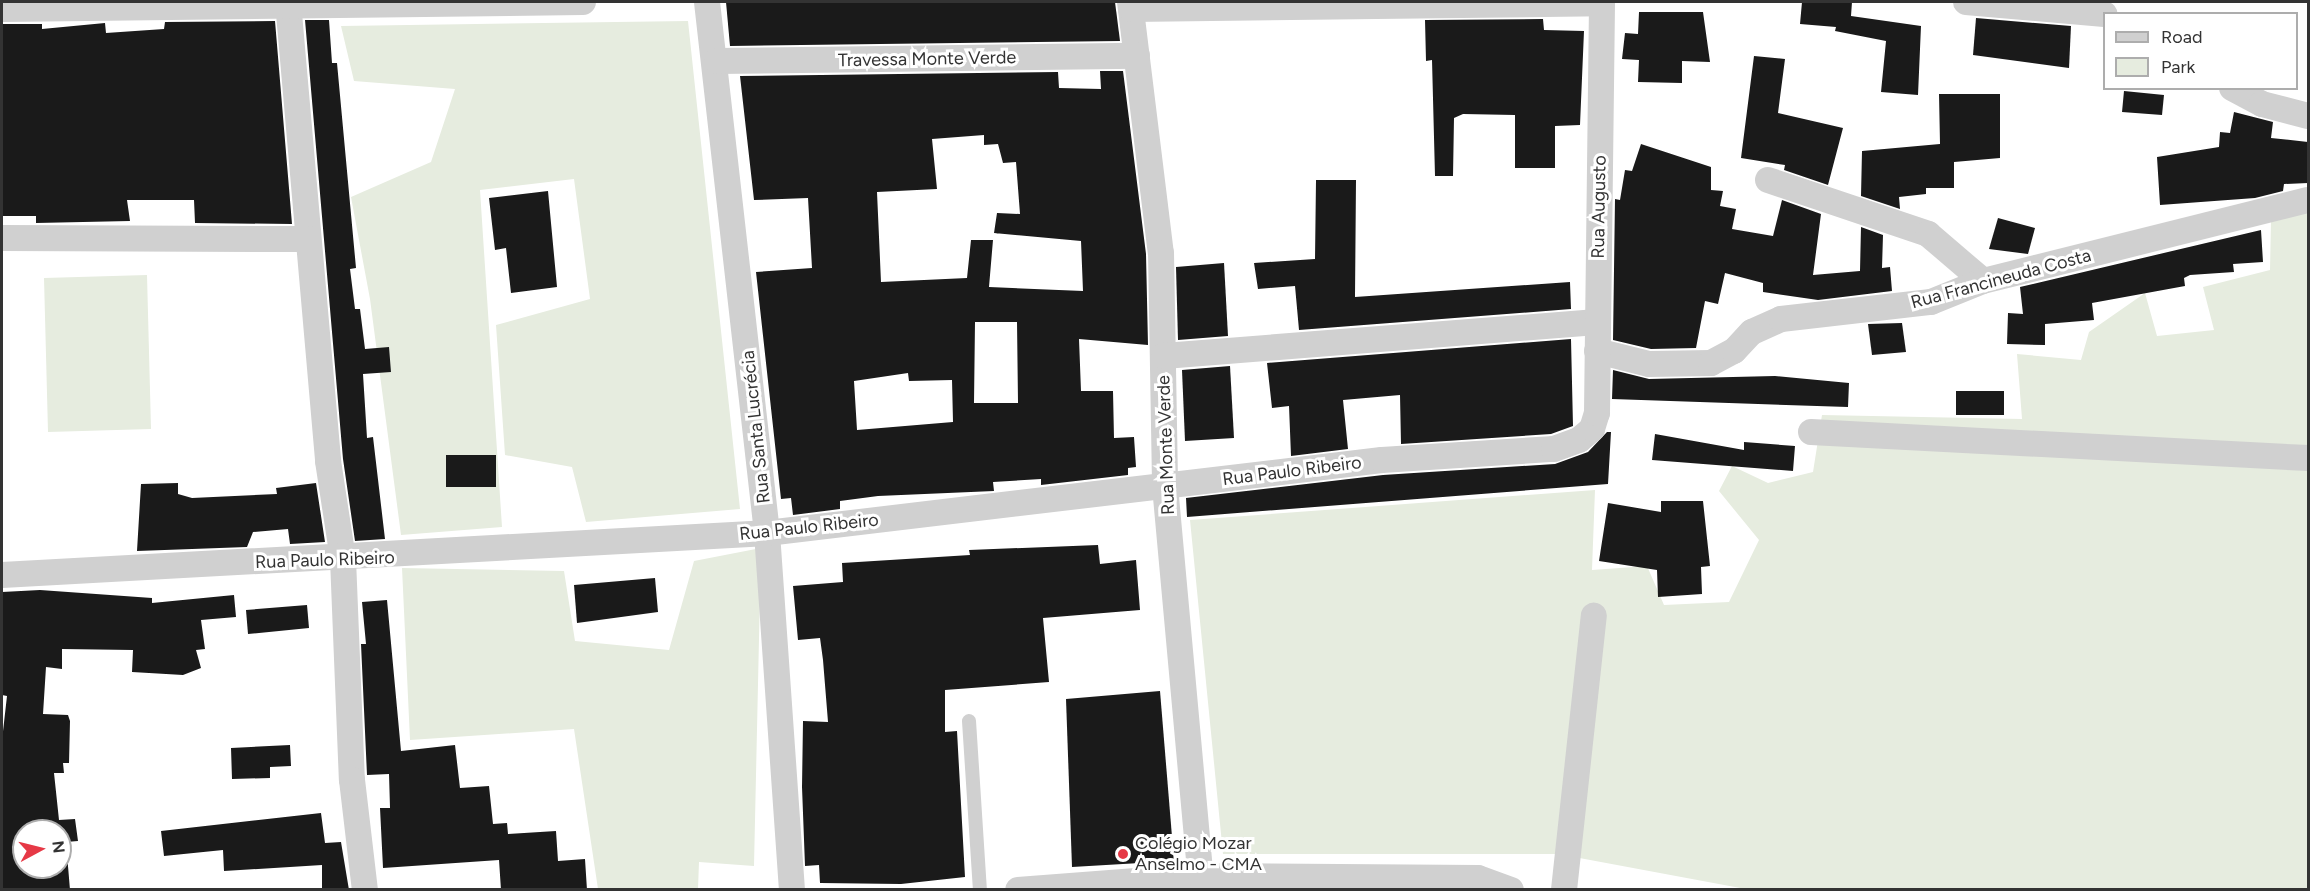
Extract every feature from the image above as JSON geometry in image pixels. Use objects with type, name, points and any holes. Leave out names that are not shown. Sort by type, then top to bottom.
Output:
[{"type":"street","points":[[2,9],[288,3],[583,2]]},
{"type":"street","name":"Rua Santa Lucrécia","points":[[707,2],[717,61],[767,533],[792,890]]},
{"type":"street","points":[[1131,5],[1602,2]]},
{"type":"street","name":"Rua Augusto","points":[[1597,413],[1602,2]]},
{"type":"street","points":[[1966,2],[2103,14]]},
{"type":"street","points":[[288,3],[328,461],[344,559],[352,780],[365,890]]},
{"type":"street","name":"Rua Monte Verde","points":[[1131,5],[1161,253],[1165,486],[1201,883]]},
{"type":"street","name":"Travessa Monte Verde","points":[[717,61],[1137,56]]},
{"type":"street","points":[[2236,90],[2262,104],[2308,116]]},
{"type":"street","points":[[1768,180],[1928,234],[1983,281]]},
{"type":"street","name":"Rua Francineuda Costa","points":[[1597,351],[1649,364],[1711,363],[1766,323],[1931,302],[1983,281],[2308,200]]},
{"type":"street","points":[[2,238],[308,239]]},
{"type":"street","points":[[1164,356],[1597,322]]},
{"type":"street","name":"Rua Paulo Ribeiro","points":[[2,575],[344,559],[767,533],[1382,460],[1554,448],[1579,441],[1592,429],[1597,413]]},
{"type":"street","points":[[1811,432],[2308,458]]},
{"type":"street","points":[[1564,890],[1594,616]]},
{"type":"street","points":[[1018,890],[1201,883],[1478,878],[1511,890]]},
{"type":"lane","points":[[969,721],[980,890]]},
{"type":"green space","points":[[688,21],[740,509],[586,522],[572,467],[505,455],[496,325],[590,299],[574,179],[480,190],[502,527],[401,535],[370,299],[351,197],[431,162],[455,89],[354,81],[341,26]]},
{"type":"green space","points":[[2308,205],[2308,889],[1751,890],[1558,854],[1223,854],[1190,520],[1595,490],[1592,570],[1647,566],[1664,605],[1729,602],[1759,540],[1719,491],[1732,466],[1768,483],[1813,472],[1822,415],[2022,419],[2017,354],[2081,360],[2089,332],[2145,293],[2157,336],[2214,330],[2203,287],[2270,270],[2271,219]]},
{"type":"green space","points":[[147,275],[151,429],[48,432],[44,278]]},
{"type":"green space","points":[[761,548],[754,866],[699,862],[698,889],[598,889],[574,729],[410,740],[402,568],[564,571],[575,641],[669,650],[694,561]]},
{"type":"building","points":[[726,2],[1115,2],[1120,41],[730,46]]},
{"type":"building","points":[[1802,2],[1852,2],[1851,16],[1921,26],[1918,95],[1881,92],[1886,41],[1835,31],[1836,27],[1800,24]]},
{"type":"building","points":[[1639,12],[1703,12],[1710,62],[1682,61],[1682,83],[1638,82],[1639,60],[1622,59],[1625,33],[1638,34]]},
{"type":"building","points":[[1976,18],[2071,26],[2069,68],[1973,55]]},
{"type":"building","points":[[1543,19],[1544,30],[1584,31],[1580,125],[1555,126],[1555,168],[1515,168],[1515,115],[1463,114],[1454,118],[1453,176],[1435,176],[1432,60],[1426,61],[1425,20]]},
{"type":"building","points":[[305,20],[329,20],[332,63],[337,63],[356,268],[350,269],[355,309],[360,309],[365,349],[389,347],[391,372],[363,374],[367,438],[373,437],[385,539],[355,541],[343,459]]},
{"type":"building","points":[[275,21],[292,224],[195,223],[194,200],[127,200],[130,221],[36,223],[36,216],[2,216],[2,24],[42,24],[42,29],[105,23],[106,33],[164,29],[165,22]]},
{"type":"building","points":[[1754,56],[1785,59],[1778,113],[1843,128],[1828,185],[1784,170],[1785,165],[1741,158]]},
{"type":"building","points":[[1100,71],[1123,71],[1146,254],[1148,345],[1079,339],[1081,391],[1113,391],[1114,438],[1134,437],[1136,467],[1128,468],[1128,475],[1041,485],[1041,479],[993,482],[994,491],[878,496],[840,501],[840,509],[793,515],[791,498],[781,499],[756,272],[812,268],[808,198],[754,200],[740,76],[1058,72],[1059,88],[1101,89]],"holes":[[[984,135],[984,145],[998,144],[1003,163],[1016,162],[1020,214],[997,213],[994,233],[1081,241],[1083,291],[989,287],[993,240],[971,240],[967,278],[881,282],[877,192],[937,189],[932,139]],[[975,322],[1017,322],[1018,403],[974,403]],[[908,373],[909,381],[952,380],[953,422],[857,430],[854,381]]]},
{"type":"building","points":[[2124,91],[2164,95],[2162,115],[2122,112]]},
{"type":"building","points":[[1939,94],[2000,94],[2000,158],[1954,162],[1954,188],[1926,188],[1926,194],[1899,197],[1900,209],[1861,196],[1862,151],[1940,144]]},
{"type":"building","points":[[2234,112],[2273,122],[2271,138],[2308,142],[2308,183],[2284,184],[2283,191],[2255,198],[2160,205],[2157,157],[2219,147],[2220,132],[2230,133]]},
{"type":"building","points":[[1641,144],[1711,167],[1711,190],[1723,191],[1720,206],[1736,209],[1732,229],[1773,236],[1782,200],[1821,214],[1813,275],[1860,271],[1861,227],[1883,235],[1882,268],[1890,267],[1892,291],[1818,300],[1763,292],[1763,283],[1725,273],[1718,304],[1705,301],[1696,348],[1651,349],[1613,340],[1615,199],[1620,200],[1625,170],[1632,171]]},
{"type":"building","points":[[1316,180],[1356,180],[1355,297],[1570,282],[1571,309],[1299,330],[1295,286],[1258,289],[1254,263],[1315,259]]},
{"type":"building","points":[[548,191],[557,287],[511,293],[506,248],[495,250],[489,198]]},
{"type":"building","points":[[1998,218],[2035,228],[2028,254],[1989,249]]},
{"type":"building","points":[[2261,230],[2263,262],[2233,264],[2234,272],[2190,275],[2184,278],[2185,286],[2092,303],[2094,320],[2045,324],[2045,345],[2007,344],[2008,313],[2023,314],[2020,287]]},
{"type":"building","points":[[1224,263],[1228,336],[1178,340],[1176,267]]},
{"type":"building","points":[[1902,323],[1906,352],[1872,355],[1868,324]]},
{"type":"building","points":[[1571,339],[1573,426],[1551,434],[1401,444],[1400,395],[1343,400],[1348,449],[1291,456],[1289,406],[1272,408],[1267,363]]},
{"type":"building","points":[[1230,366],[1234,438],[1185,441],[1182,370]]},
{"type":"building","points":[[1613,370],[1649,379],[1775,376],[1849,383],[1848,407],[1612,399]]},
{"type":"building","points":[[1956,391],[2004,391],[2004,415],[1956,415]]},
{"type":"building","points":[[1607,432],[1611,432],[1608,484],[1187,517],[1186,498],[1383,475],[1555,464],[1588,452]]},
{"type":"building","points":[[1655,434],[1744,450],[1744,442],[1795,446],[1793,471],[1652,460]]},
{"type":"building","points":[[446,455],[496,455],[496,487],[446,487]]},
{"type":"building","points":[[178,483],[178,494],[192,498],[277,494],[276,488],[316,483],[325,542],[290,544],[288,529],[253,532],[247,547],[137,551],[141,484]]},
{"type":"building","points":[[1661,501],[1703,501],[1710,566],[1701,567],[1702,594],[1658,597],[1657,570],[1599,561],[1608,503],[1661,512]]},
{"type":"building","points":[[1098,545],[1100,564],[1136,560],[1140,610],[1043,618],[1049,682],[945,690],[945,732],[957,731],[965,877],[901,884],[820,883],[819,865],[805,866],[802,787],[803,721],[828,722],[823,660],[820,638],[798,640],[793,586],[843,582],[842,563],[970,555],[969,550]]},
{"type":"building","points":[[655,578],[658,612],[577,623],[574,585]]},
{"type":"building","points":[[40,590],[152,598],[152,603],[234,595],[236,617],[201,620],[205,649],[196,650],[201,668],[183,675],[132,672],[133,650],[62,649],[62,669],[46,667],[43,714],[68,715],[70,721],[69,763],[63,763],[64,773],[54,773],[59,819],[12,819],[12,879],[69,879],[70,890],[2,890],[2,740],[7,696],[2,695],[2,592]]},
{"type":"building","points":[[387,600],[401,751],[455,745],[460,788],[489,786],[493,824],[507,823],[508,834],[556,831],[558,861],[585,859],[587,890],[501,890],[499,860],[383,868],[380,808],[390,808],[389,774],[367,775],[361,644],[366,644],[362,602]]},
{"type":"building","points":[[307,605],[309,628],[248,634],[246,610]]},
{"type":"building","points":[[1160,691],[1174,861],[1072,867],[1066,699]]},
{"type":"building","points":[[290,745],[291,766],[270,767],[270,778],[232,779],[231,748]]},
{"type":"building","points":[[321,813],[325,843],[341,842],[349,890],[322,890],[322,865],[224,871],[223,850],[164,856],[161,831]]},
{"type":"building","points":[[72,819],[75,819],[78,841],[72,842]]},
{"type":"place","name":"Colégio Mozar Anselmo - CMA","points":[[1123,854]]}]
